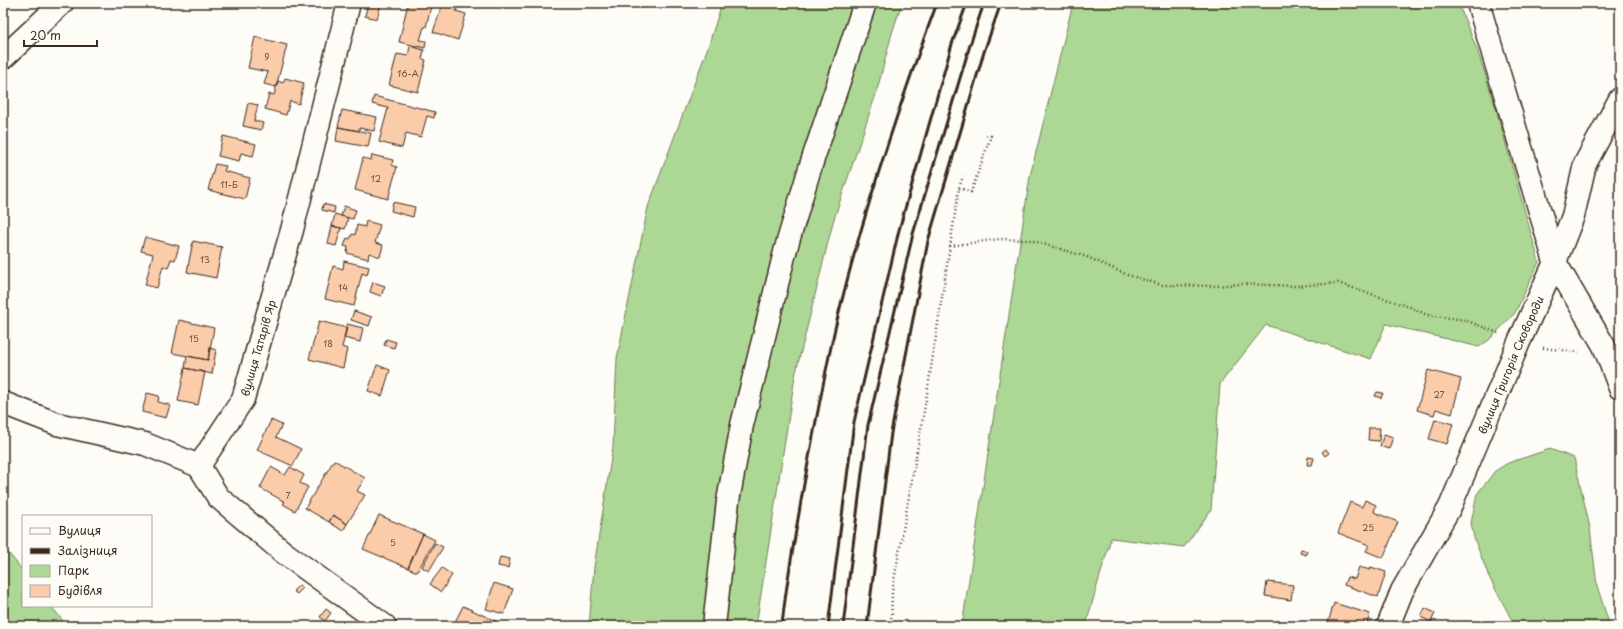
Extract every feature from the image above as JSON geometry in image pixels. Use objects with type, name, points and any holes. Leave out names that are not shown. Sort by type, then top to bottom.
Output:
[{"type":"street","points":[[3,58],[62,3]]},
{"type":"street","name":"вулиця Татарів Яр","points":[[199,466],[243,399],[292,230],[349,3]]},
{"type":"street","points":[[714,626],[728,501],[742,425],[788,241],[812,161],[865,3]]},
{"type":"street","points":[[1478,3],[1555,262],[1604,346],[1620,388]]},
{"type":"street","name":"вулиця Григорія Сковороди","points":[[1388,626],[1402,591],[1450,506],[1519,342],[1555,262],[1573,216],[1585,164],[1620,99]]},
{"type":"street","points":[[3,403],[57,424],[145,444],[199,466],[218,497],[283,552],[385,626]]},
{"type":"path","points":[[959,187],[971,192],[991,136],[985,134]]},
{"type":"path","points":[[891,626],[892,592],[926,400],[959,187],[962,176]]},
{"type":"path","points":[[950,246],[999,239],[1030,240],[1087,257],[1128,275],[1162,284],[1215,286],[1241,284],[1297,286],[1338,283],[1410,307],[1427,315],[1465,320],[1534,347],[1581,352],[1604,346]]},
{"type":"green space","points":[[722,3],[902,3],[892,33],[876,94],[833,222],[795,376],[756,626],[589,626],[594,567],[613,446],[617,358],[648,207],[708,47]]},
{"type":"green space","points":[[1073,3],[1458,3],[1478,52],[1495,105],[1539,262],[1515,313],[1489,340],[1479,347],[1386,324],[1371,359],[1266,325],[1220,384],[1211,510],[1184,547],[1111,538],[1086,624],[1090,626],[962,626],[1030,176]]},
{"type":"green space","points":[[1550,449],[1574,458],[1590,528],[1597,586],[1610,626],[1515,626],[1489,577],[1474,538],[1471,523],[1477,494],[1495,471],[1508,463]]},
{"type":"green space","points":[[3,546],[22,570],[22,607],[52,607],[67,626],[3,626]]},
{"type":"building","points":[[368,3],[381,4],[377,19],[365,16]]},
{"type":"building","points":[[408,3],[419,3],[431,6],[426,27],[424,27],[420,40],[426,41],[425,48],[399,42]]},
{"type":"building","points":[[443,3],[450,3],[458,6],[456,11],[466,14],[458,40],[433,32]]},
{"type":"building","points":[[255,37],[287,45],[276,87],[264,84],[268,72],[248,68]]},
{"type":"building","points":[[410,46],[424,50],[422,59],[426,60],[418,92],[389,85],[397,54],[408,56]]},
{"type":"building","points":[[285,78],[304,83],[299,104],[290,101],[286,115],[265,109],[269,94],[274,95],[278,81],[283,83]]},
{"type":"building","points":[[374,96],[435,112],[434,118],[427,116],[421,137],[406,133],[402,148],[379,142],[388,108],[372,104]]},
{"type":"building","points":[[248,103],[258,105],[254,121],[263,123],[261,130],[243,126]]},
{"type":"building","points":[[342,110],[377,117],[374,131],[359,128],[359,131],[338,127]]},
{"type":"building","points":[[338,127],[371,133],[368,147],[336,141]]},
{"type":"building","points":[[223,136],[256,144],[253,156],[241,153],[239,161],[218,156]]},
{"type":"building","points":[[372,155],[393,160],[392,165],[397,167],[388,199],[355,190],[363,158],[371,160]]},
{"type":"building","points":[[215,164],[226,166],[224,171],[250,178],[245,199],[208,190]]},
{"type":"building","points":[[393,202],[415,207],[413,217],[391,211]]},
{"type":"building","points":[[323,204],[335,207],[334,213],[322,210]]},
{"type":"building","points":[[344,206],[356,210],[353,219],[341,216]]},
{"type":"building","points":[[335,214],[348,218],[345,229],[332,226]]},
{"type":"building","points":[[366,221],[380,225],[375,243],[383,245],[380,257],[369,253],[368,259],[347,253],[348,247],[344,246],[347,238],[350,239],[352,234],[355,235],[357,225],[365,227]]},
{"type":"building","points":[[332,226],[341,228],[336,246],[328,244]]},
{"type":"building","points":[[145,237],[179,246],[175,260],[171,259],[168,268],[163,266],[157,288],[145,285],[153,254],[141,251]]},
{"type":"building","points":[[193,241],[222,247],[216,278],[187,272]]},
{"type":"building","points":[[344,261],[369,267],[367,275],[362,273],[354,306],[325,299],[333,266],[343,269]]},
{"type":"building","points":[[373,282],[385,286],[381,296],[370,292]]},
{"type":"building","points":[[354,311],[372,317],[369,326],[351,320]]},
{"type":"building","points":[[179,320],[214,328],[208,360],[172,353]]},
{"type":"building","points":[[319,321],[347,328],[342,347],[347,349],[343,368],[309,359]]},
{"type":"building","points":[[347,324],[363,328],[360,342],[344,338]]},
{"type":"building","points":[[386,339],[396,342],[394,348],[384,345]]},
{"type":"building","points":[[210,348],[216,350],[212,374],[185,368],[187,356],[208,360]]},
{"type":"building","points":[[377,365],[390,370],[382,396],[368,391]]},
{"type":"building","points":[[185,368],[205,372],[198,405],[178,401]]},
{"type":"building","points":[[1428,370],[1461,379],[1452,414],[1436,409],[1434,415],[1417,410]]},
{"type":"building","points":[[1377,392],[1383,393],[1381,398],[1375,396]]},
{"type":"building","points":[[147,393],[159,396],[158,402],[170,405],[166,418],[142,412]]},
{"type":"building","points":[[1435,419],[1453,424],[1447,444],[1429,439]]},
{"type":"building","points":[[271,420],[282,425],[276,437],[301,449],[293,466],[257,450]]},
{"type":"building","points":[[1369,428],[1380,428],[1379,441],[1368,440]]},
{"type":"building","points":[[1384,434],[1393,437],[1389,449],[1380,446]]},
{"type":"building","points":[[1326,449],[1329,453],[1325,456],[1322,452]]},
{"type":"building","points":[[1308,457],[1314,458],[1312,465],[1307,465]]},
{"type":"building","points":[[334,460],[365,478],[357,491],[365,495],[347,524],[333,515],[329,522],[305,508]]},
{"type":"building","points":[[271,467],[285,475],[290,467],[304,475],[300,483],[308,487],[295,511],[283,504],[285,502],[260,488]]},
{"type":"building","points":[[1365,500],[1376,505],[1374,512],[1398,522],[1383,558],[1366,551],[1369,545],[1338,533],[1350,502],[1362,507]]},
{"type":"building","points":[[333,515],[347,524],[343,531],[329,522]]},
{"type":"building","points":[[379,515],[423,534],[408,568],[363,549]]},
{"type":"building","points":[[423,534],[435,540],[417,572],[408,568]]},
{"type":"building","points":[[435,543],[443,547],[429,571],[422,567]]},
{"type":"building","points":[[1301,549],[1307,551],[1306,555],[1300,553]]},
{"type":"building","points":[[500,557],[510,559],[508,568],[498,566]]},
{"type":"building","points":[[1359,567],[1370,570],[1371,567],[1386,572],[1378,597],[1344,585],[1347,577],[1355,579]]},
{"type":"building","points":[[442,568],[452,575],[441,592],[430,584]]},
{"type":"building","points":[[1267,582],[1293,585],[1291,600],[1265,596]]},
{"type":"building","points":[[494,583],[513,589],[504,614],[486,609]]},
{"type":"building","points":[[299,585],[303,588],[297,594],[293,591]]},
{"type":"building","points":[[1334,603],[1370,614],[1366,626],[1327,626]]},
{"type":"building","points":[[463,606],[502,624],[501,626],[453,626]]},
{"type":"building","points":[[1425,608],[1435,613],[1431,622],[1421,617]]},
{"type":"building","points":[[326,609],[331,613],[325,621],[320,617]]},
{"type":"railway","points":[[782,626],[788,577],[806,475],[825,374],[844,291],[880,166],[937,3]]},
{"type":"railway","points":[[828,626],[854,422],[899,230],[952,44],[967,3]]},
{"type":"railway","points":[[843,626],[868,425],[913,234],[984,3]]},
{"type":"railway","points":[[867,626],[891,433],[928,241],[984,52],[1001,3]]}]
